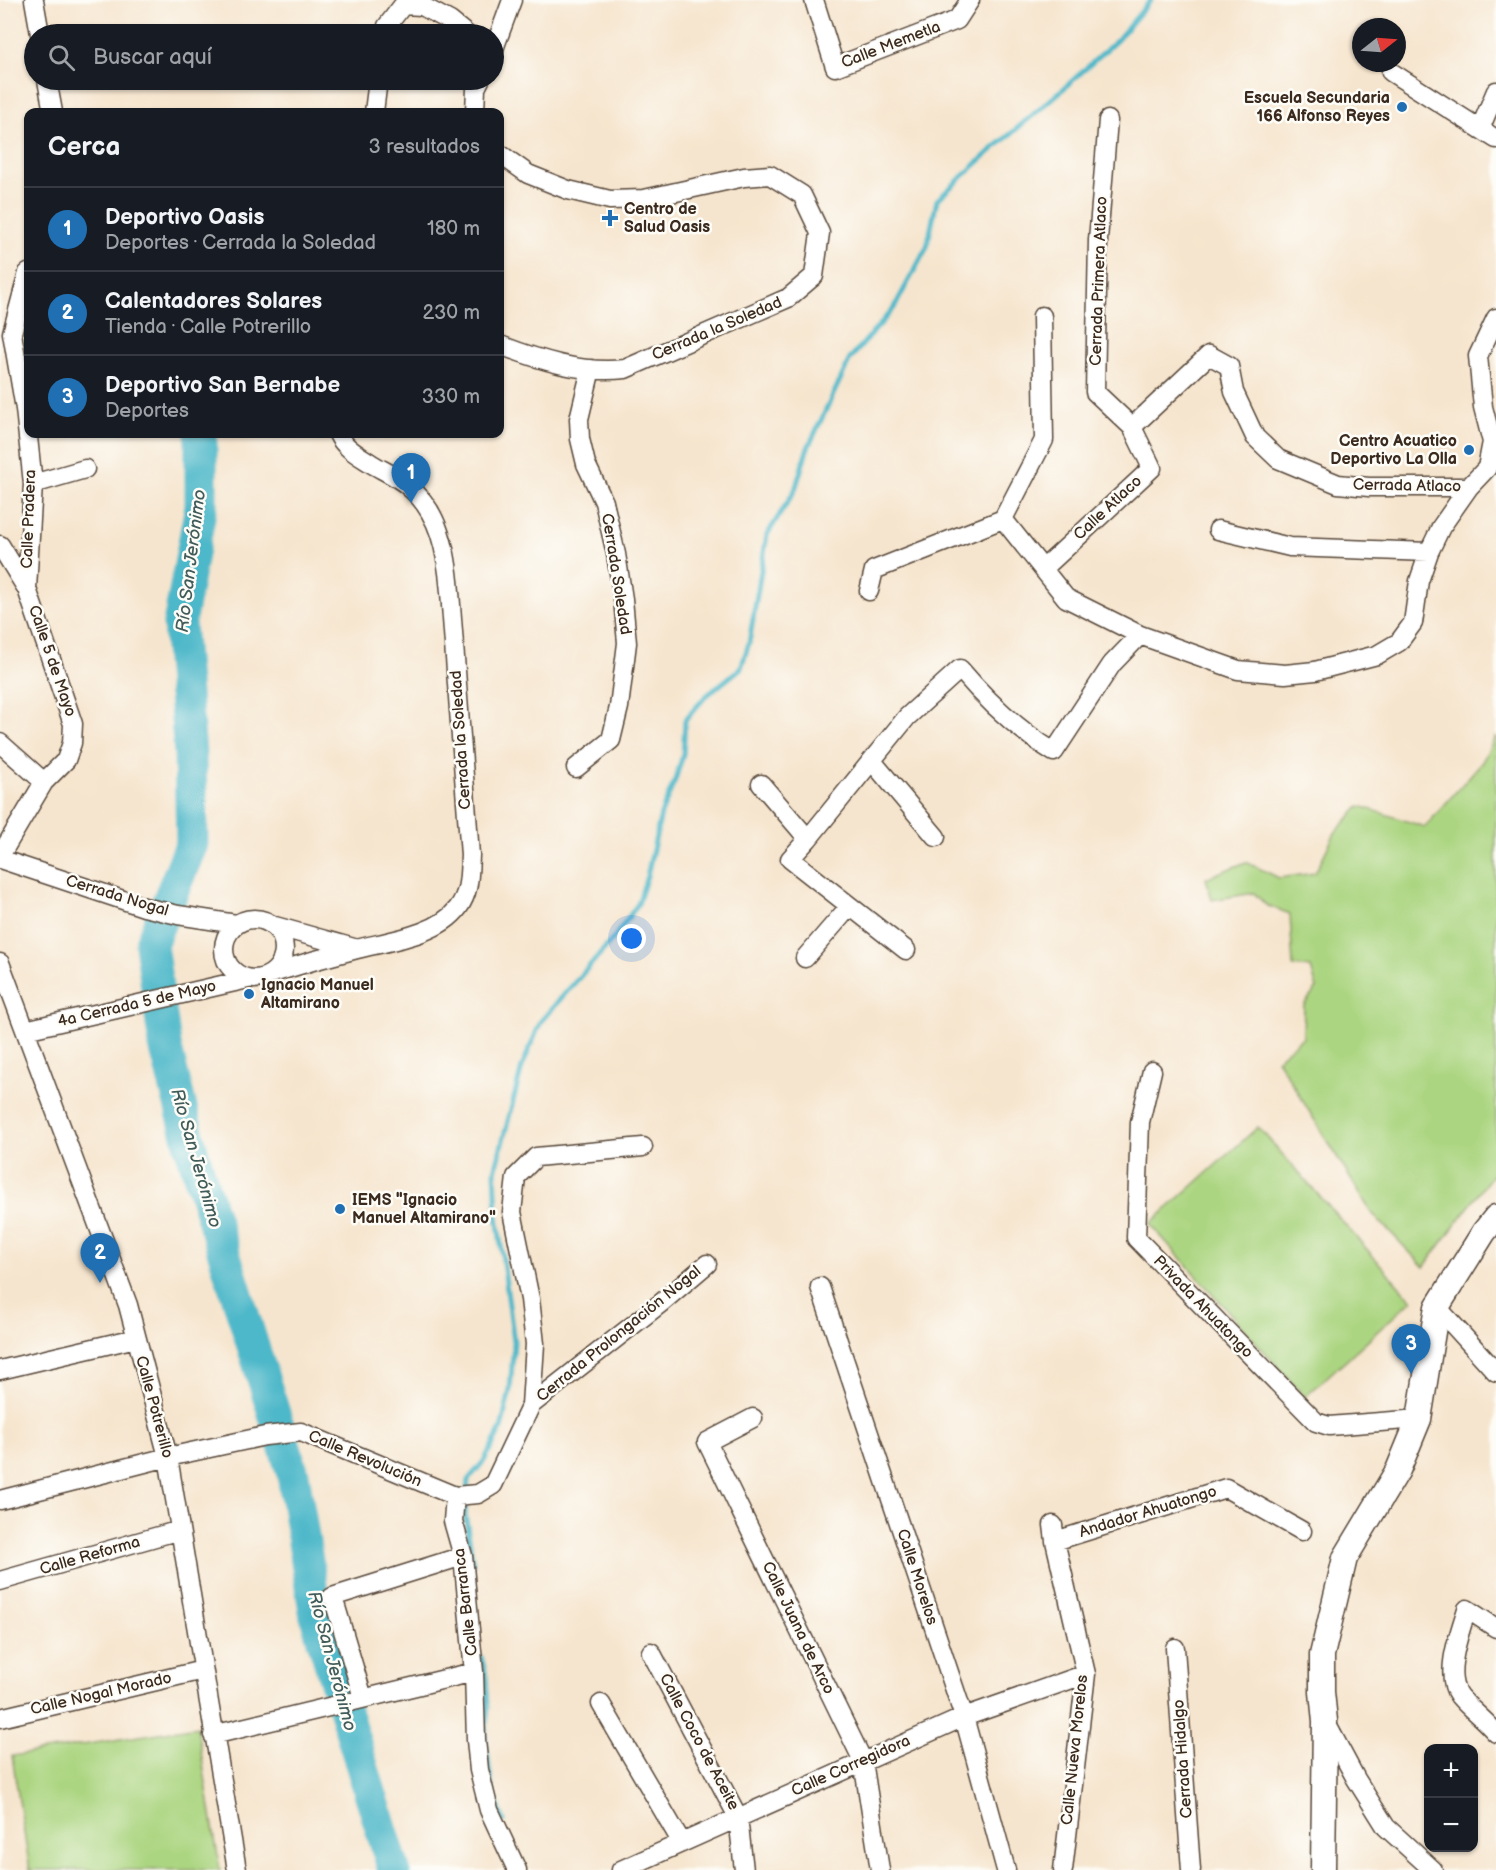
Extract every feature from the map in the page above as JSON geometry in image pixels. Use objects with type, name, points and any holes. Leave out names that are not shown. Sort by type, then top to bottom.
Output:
[{"type":"street","points":[[34,0],[38,24]]},
{"type":"street","points":[[503,24],[512,0]]},
{"type":"street","name":"Calle Memetla","points":[[814,0],[835,67],[957,20],[970,0]]},
{"type":"street","points":[[389,24],[403,5],[422,6],[454,24]]},
{"type":"street","points":[[1391,72],[1496,139]]},
{"type":"street","points":[[49,90],[52,108]]},
{"type":"street","points":[[374,108],[377,90]]},
{"type":"street","points":[[475,108],[477,90]]},
{"type":"street","points":[[1480,129],[1496,91]]},
{"type":"street","name":"Cerrada Primera Atlaco","points":[[1108,120],[1098,240],[1095,392],[1132,427]]},
{"type":"street","name":"Cerrada la Soledad","points":[[504,157],[528,174],[558,186],[610,200],[644,199],[744,177],[770,175],[802,195],[820,233],[814,276],[788,298],[625,369],[606,371],[536,359],[504,347]]},
{"type":"street","name":"Calle Pradera","points":[[24,288],[12,333],[24,403]]},
{"type":"street","points":[[869,591],[874,570],[1003,519],[1044,440],[1042,316]]},
{"type":"street","points":[[1003,519],[1066,598],[1140,635],[1238,670],[1285,674],[1315,671],[1377,655],[1399,642],[1413,623],[1419,581],[1429,552],[1442,527],[1469,487],[1488,468],[1492,442],[1483,407],[1478,356],[1496,318]]},
{"type":"street","name":"Cerrada Atlaco","points":[[1132,427],[1209,355],[1229,366],[1234,392],[1255,437],[1278,459],[1338,484],[1369,487],[1469,487]]},
{"type":"street","name":"Cerrada Soledad","points":[[576,768],[611,740],[619,707],[627,643],[623,598],[612,533],[604,502],[585,464],[580,439],[579,419],[591,369]]},
{"type":"street","name":"Calle Atlaco","points":[[1043,569],[1152,468],[1132,427]]},
{"type":"street","name":"Calle Pradera","points":[[27,589],[33,484],[28,438]]},
{"type":"street","name":"Cerrada la Soledad","points":[[273,973],[418,933],[446,920],[457,909],[467,892],[470,855],[450,592],[447,562],[439,531],[427,504],[414,491],[359,456],[340,438]]},
{"type":"street","points":[[33,484],[85,469]]},
{"type":"street","points":[[1218,530],[1290,547],[1429,552]]},
{"type":"street","points":[[0,546],[27,589]]},
{"type":"street","name":"Calle 5 de Mayo","points":[[0,857],[44,782],[66,760],[72,742],[74,723],[27,589]]},
{"type":"street","points":[[906,950],[790,859],[907,717],[960,669],[982,696],[1030,737],[1054,752],[1112,664],[1140,635]]},
{"type":"street","points":[[0,743],[44,782]]},
{"type":"street","points":[[872,761],[936,837]]},
{"type":"street","points":[[760,784],[808,839]]},
{"type":"street","name":"Cerrada Nogal","points":[[0,857],[144,907],[236,924]]},
{"type":"street","points":[[805,958],[849,907]]},
{"type":"street","points":[[275,926],[282,935],[285,945],[280,965],[273,973],[261,979],[248,979],[231,969],[224,951],[229,932],[236,924],[256,918],[275,926],[356,949]]},
{"type":"street","name":"Calle Potrerillo","points":[[0,963],[128,1305],[168,1457],[237,1870]]},
{"type":"street","name":"4a Cerrada 5 de Mayo","points":[[25,1030],[248,979]]},
{"type":"street","name":"Privada Ahuatongo","points":[[1152,1071],[1140,1122],[1136,1238],[1316,1422],[1329,1426],[1419,1419]]},
{"type":"street","points":[[456,1496],[478,1494],[493,1485],[531,1405],[535,1344],[530,1299],[512,1212],[516,1177],[536,1157],[643,1147]]},
{"type":"street","points":[[1323,1870],[1325,1721],[1322,1655],[1346,1558],[1398,1470],[1419,1419],[1437,1307],[1484,1232],[1496,1217]]},
{"type":"street","name":"Cerrada Prolongación Nogal","points":[[531,1405],[707,1264]]},
{"type":"street","name":"Calle Morelos","points":[[820,1287],[964,1717],[990,1819],[1006,1870]]},
{"type":"street","points":[[1437,1307],[1496,1372]]},
{"type":"street","points":[[0,1370],[136,1338]]},
{"type":"street","name":"Calle Juana de Arco","points":[[753,1418],[707,1442],[863,1761],[880,1870]]},
{"type":"street","name":"Calle Revolución","points":[[0,1500],[168,1457],[265,1436],[301,1432],[456,1496]]},
{"type":"street","name":"Andador Ahuatongo","points":[[1054,1533],[1226,1488],[1302,1531]]},
{"type":"street","name":"Calle Barranca","points":[[456,1496],[453,1521],[464,1556],[474,1672],[479,1770],[489,1810],[517,1870]]},
{"type":"street","name":"Calle Reforma","points":[[0,1581],[180,1530]]},
{"type":"street","name":"Calle Nueva Morelos","points":[[1054,1533],[1086,1674],[1063,1870]]},
{"type":"street","points":[[360,1699],[334,1602],[464,1556]]},
{"type":"street","points":[[1496,1628],[1467,1609],[1453,1653],[1453,1675],[1458,1694],[1496,1733]]},
{"type":"street","name":"Cerrada Hidalgo","points":[[1175,1648],[1191,1870]]},
{"type":"street","name":"Calle Coco de Aceite","points":[[651,1652],[738,1817],[744,1870]]},
{"type":"street","name":"Calle Nogal Morado","points":[[0,1718],[202,1670]]},
{"type":"street","points":[[213,1735],[474,1672]]},
{"type":"street","name":"Calle Corregidora","points":[[621,1870],[964,1717],[1086,1674]]},
{"type":"street","points":[[601,1704],[682,1843]]},
{"type":"street","points":[[1325,1721],[1356,1779],[1386,1827],[1433,1870]]},
{"type":"green space","points":[[1496,736],[1496,1170],[1424,1267],[1371,1212],[1277,1059],[1303,1037],[1304,1005],[1317,988],[1311,968],[1293,966],[1290,914],[1266,905],[1254,893],[1212,900],[1206,878],[1246,862],[1279,878],[1315,873],[1335,833],[1360,806],[1425,827],[1482,762]]},
{"type":"green space","points":[[1258,1127],[1412,1300],[1305,1397],[1150,1224]]},
{"type":"green space","points":[[197,1727],[220,1870],[30,1870],[12,1756]]},
{"type":"waterway","points":[[473,1564],[465,1514],[468,1480],[484,1461],[501,1429],[510,1390],[514,1342],[497,1216],[495,1171],[522,1067],[541,1021],[613,939],[638,904],[661,814],[683,755],[685,720],[705,697],[741,668],[749,643],[767,535],[795,490],[807,450],[850,359],[894,308],[927,247],[937,200],[1117,40],[1151,0]]},
{"type":"waterway","name":"Río San Jerónimo","points":[[201,438],[201,506],[179,624],[190,753],[192,843],[151,944],[165,1045],[192,1151],[293,1474],[316,1617],[394,1870]]},
{"type":"waterway","points":[[481,1657],[486,1676],[488,1707],[485,1734],[492,1790],[504,1821]]},
{"type":"place","name":"Escuela Secundaria 166 Alfonso Reyes","points":[[1402,107]]},
{"type":"place","name":"Centro de Salud Oasis","points":[[610,218]]},
{"type":"place","name":"Centro Acuatico Deportivo La Olla","points":[[1469,450]]},
{"type":"place","name":"Deportivo Oasis","points":[[411,503]]},
{"type":"place","name":"Ignacio Manuel Altamirano","points":[[249,994]]},
{"type":"place","name":"IEMS \"Ignacio Manuel Altamirano\"","points":[[340,1209]]},
{"type":"place","name":"Calentadores Solares","points":[[100,1283]]},
{"type":"place","name":"Deportivo San Bernabe","points":[[1411,1374]]}]
